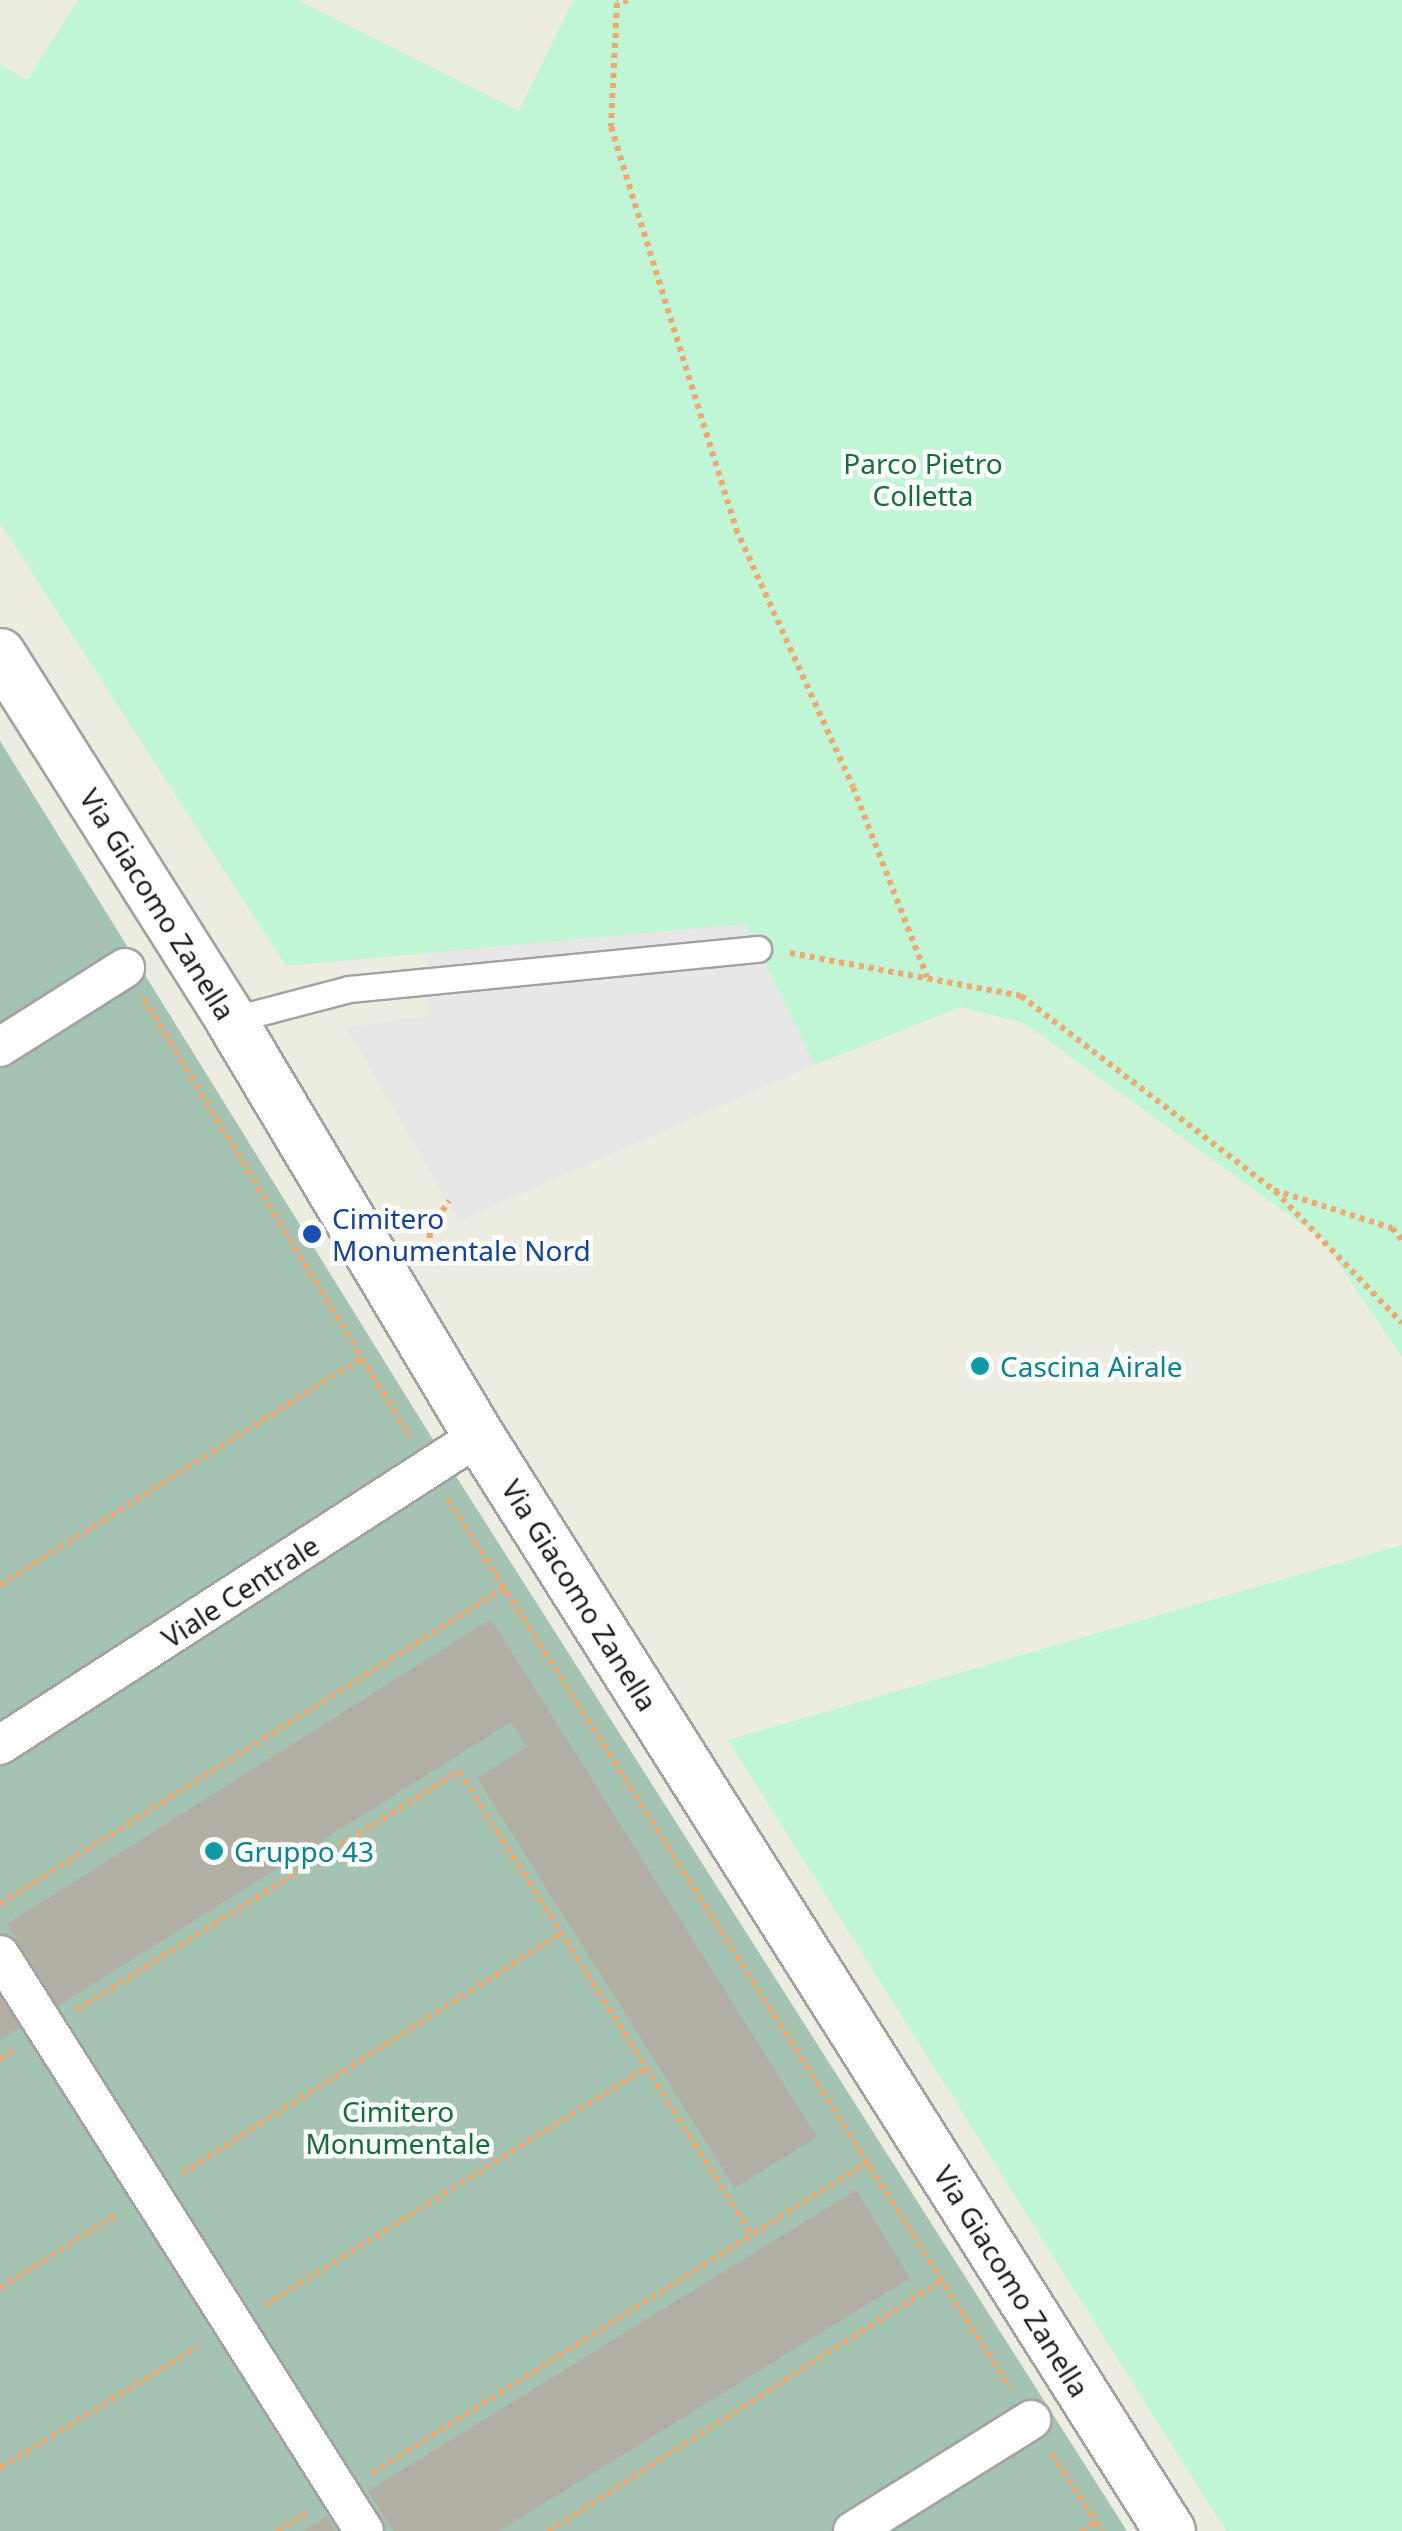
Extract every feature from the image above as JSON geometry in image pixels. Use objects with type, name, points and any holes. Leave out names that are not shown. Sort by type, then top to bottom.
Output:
[{"type":"street","name":"Via Giacomo Zanella","points":[[0,654],[231,1020],[480,1436],[1170,2531]]},
{"type":"street","points":[[0,1047],[125,968]]},
{"type":"street","name":"Viale Centrale","points":[[0,1745],[480,1436]]},
{"type":"street","points":[[0,1955],[364,2531]]},
{"type":"street","points":[[854,2531],[1031,2420]]},
{"type":"lane","points":[[231,1020],[350,990],[758,949]]},
{"type":"path","points":[[628,0],[616,3],[611,128],[616,146],[736,529],[853,786],[927,977]]},
{"type":"path","points":[[758,949],[1020,996],[1274,1190],[1402,1323]]},
{"type":"path","points":[[125,968],[429,1469],[1102,2531]]},
{"type":"path","points":[[1274,1190],[1392,1228],[1402,1240]]},
{"type":"path","points":[[0,1585],[362,1358]]},
{"type":"path","points":[[0,1904],[504,1588]]},
{"type":"path","points":[[0,2059],[459,1771],[752,2235]]},
{"type":"path","points":[[0,2288],[561,1933]]},
{"type":"path","points":[[0,2468],[646,2068]]},
{"type":"path","points":[[277,2531],[868,2162]]},
{"type":"path","points":[[548,2531],[942,2280]]},
{"type":"path","points":[[1082,2531],[1096,2522]]},
{"type":"green space","name":"Parco Pietro Colletta","points":[[78,0],[298,0],[519,111],[573,0],[1402,0],[1402,1357],[1322,1239],[1024,1023],[961,1007],[814,1065],[746,924],[286,966],[0,523],[0,64],[27,80]]},
{"type":"green space","name":"Cimitero Monumentale","points":[[0,741],[445,1459],[1127,2531],[0,2531]]},
{"type":"green space","points":[[1402,1545],[1402,2531],[1226,2531],[728,1740]]},
{"type":"shaded area","points":[[746,924],[814,1065],[459,1221],[346,1027],[429,1016],[424,954]]},
{"type":"building","name":"Gruppo 43","points":[[491,1619],[817,2137],[735,2188],[477,1778],[527,1747],[511,1722],[58,2006],[7,1924]]},
{"type":"building","points":[[0,1994],[21,2027],[0,2040]]},
{"type":"building","points":[[856,2190],[910,2278],[499,2531],[394,2531],[368,2491]]},
{"type":"building","points":[[327,2516],[336,2531],[303,2531]]},
{"type":"place","name":"Cimitero Monumentale Nord","points":[[312,1234]]},
{"type":"place","name":"Cascina Airale","points":[[980,1366]]},
{"type":"place","name":"Gruppo 43","points":[[214,1851]]}]
